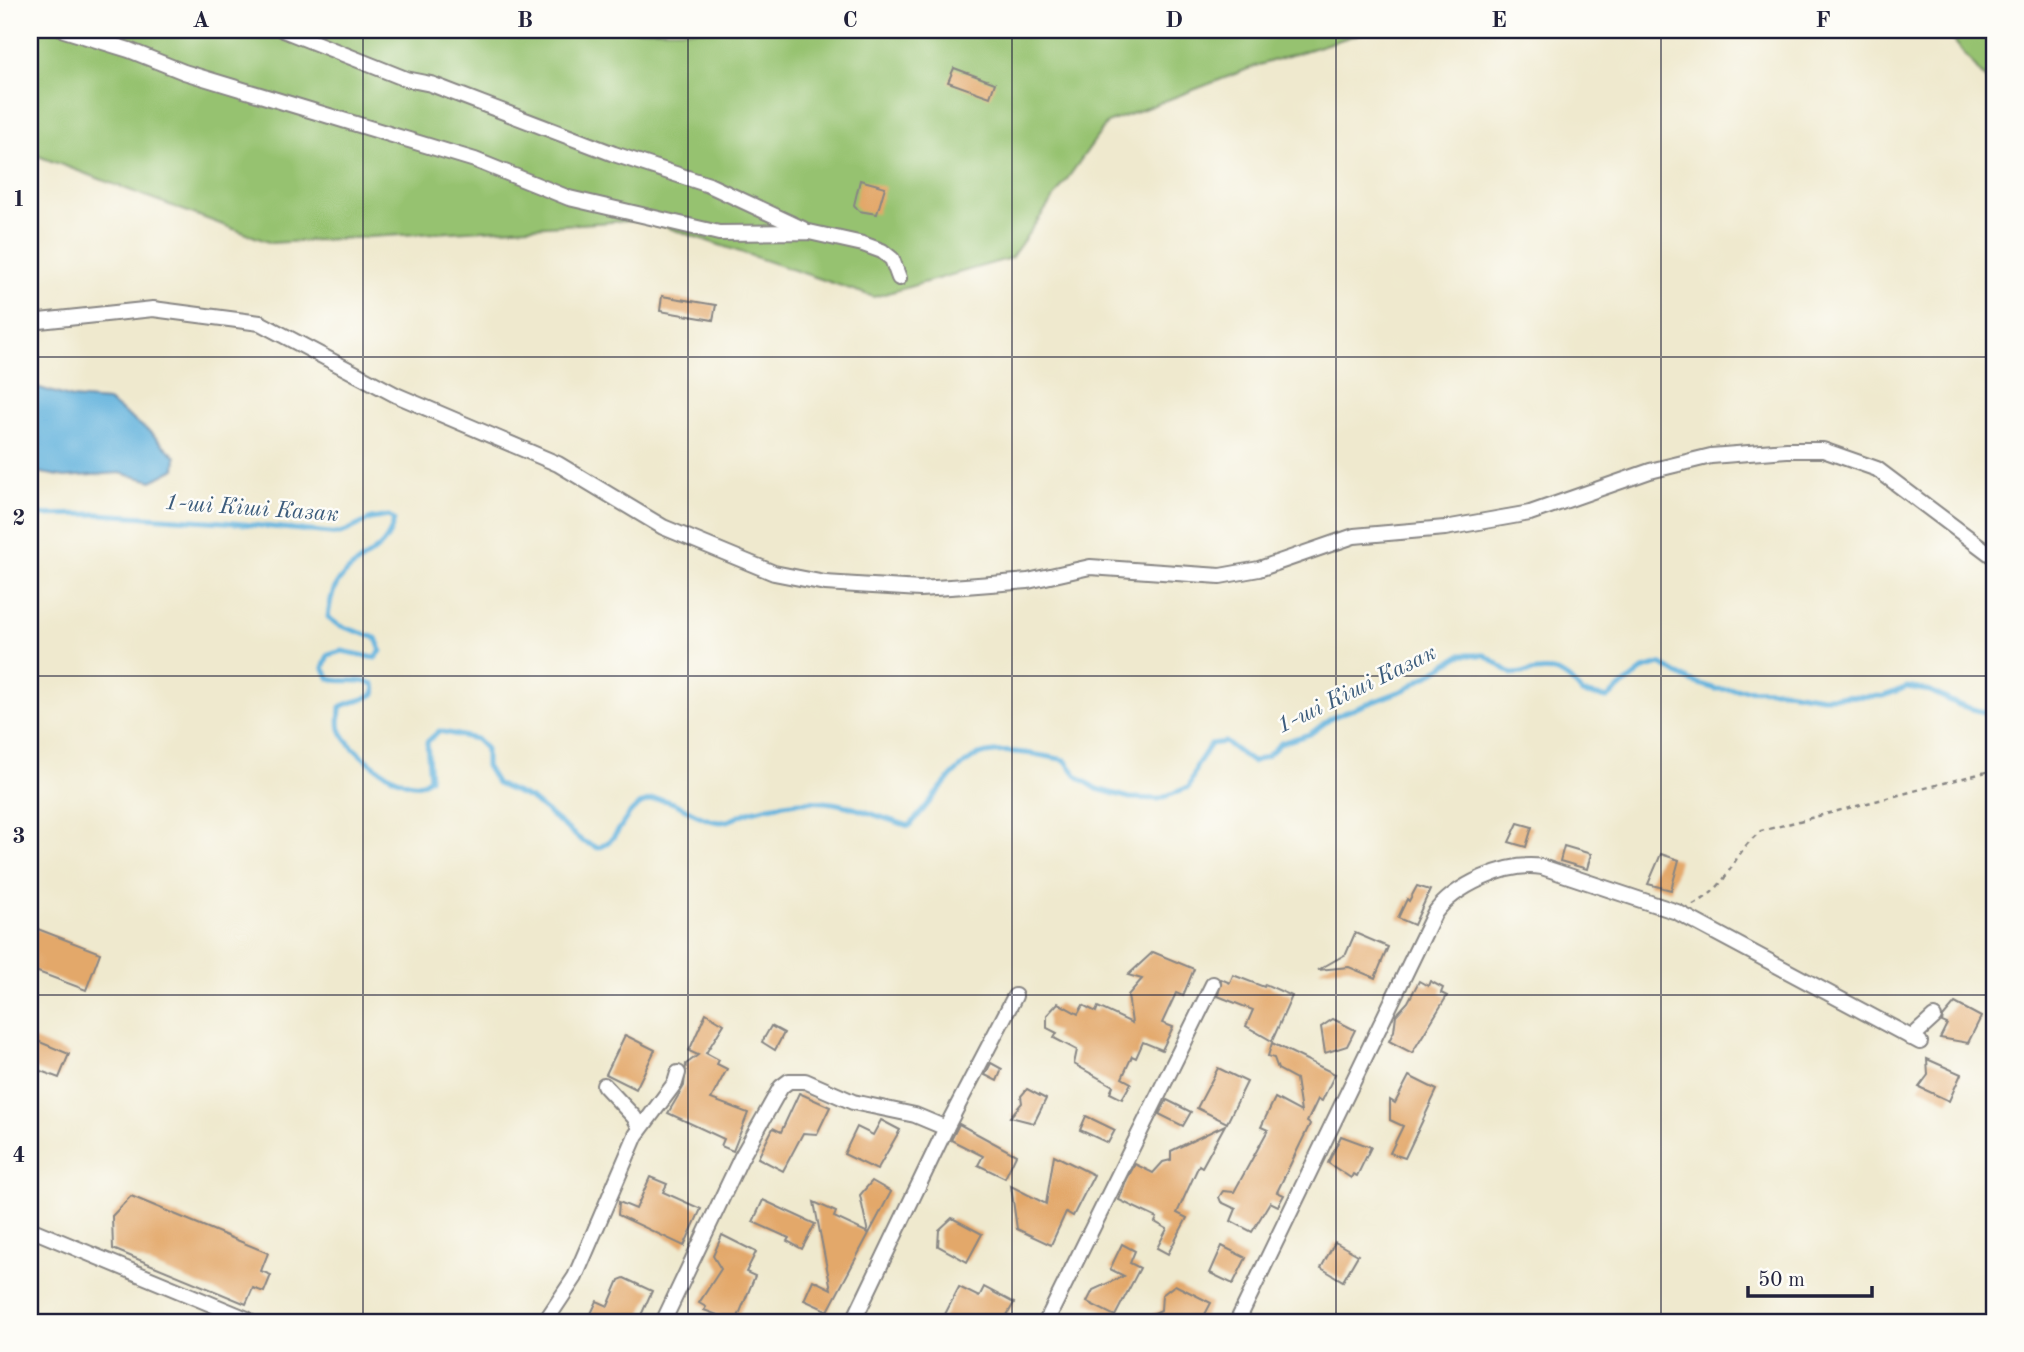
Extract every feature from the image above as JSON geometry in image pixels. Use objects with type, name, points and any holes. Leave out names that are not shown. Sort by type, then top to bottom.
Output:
[{"type":"street","points":[[64,30],[203,78],[475,160],[569,198],[719,233],[809,232],[834,236],[881,251],[892,259],[899,278]]},
{"type":"street","points":[[283,30],[406,79],[431,84],[614,154],[709,185],[809,232]]},
{"type":"street","points":[[30,322],[153,309],[260,323],[416,405],[558,464],[663,527],[774,573],[825,583],[920,589],[1028,581],[1090,567],[1220,576],[1259,569],[1354,536],[1445,528],[1530,513],[1650,471],[1711,456],[1787,450],[1823,450],[1877,469],[1994,557]]},
{"type":"street","points":[[1237,1322],[1408,965],[1442,902],[1504,870],[1530,865],[1595,883],[1678,912],[1916,1040],[1934,1017]]},
{"type":"street","points":[[1046,1322],[1213,984]]},
{"type":"street","points":[[853,1322],[946,1128],[1015,996]]},
{"type":"street","points":[[545,1322],[575,1277],[640,1128],[675,1083],[678,1073]]},
{"type":"street","points":[[663,1322],[741,1158],[781,1087],[789,1081],[805,1081],[853,1102],[915,1115],[946,1128]]},
{"type":"street","points":[[604,1085],[629,1110],[640,1128]]},
{"type":"street","points":[[30,1229],[247,1319]]},
{"type":"path","points":[[1678,912],[1720,887],[1741,850],[1760,831],[1994,771]]},
{"type":"green space","points":[[30,30],[1372,30],[1256,66],[1107,123],[1011,258],[874,297],[645,220],[271,243],[30,153]]},
{"type":"green space","points":[[1945,30],[1994,30],[1994,90]]},
{"type":"water","points":[[30,385],[72,398],[108,401],[150,432],[176,457],[175,469],[152,481],[120,473],[65,477],[30,471]]},
{"type":"building","points":[[954,68],[995,83],[990,97],[948,82]]},
{"type":"building","points":[[860,180],[885,187],[877,214],[859,211],[854,205]]},
{"type":"building","points":[[662,296],[716,305],[713,320],[660,311]]},
{"type":"building","points":[[1518,823],[1532,827],[1526,847],[1509,842]]},
{"type":"building","points":[[1564,846],[1591,854],[1587,869],[1560,861]]},
{"type":"building","points":[[1661,854],[1679,860],[1671,890],[1648,884]]},
{"type":"building","points":[[1417,886],[1430,890],[1414,925],[1398,918]]},
{"type":"building","points":[[30,926],[100,953],[86,990],[30,969]]},
{"type":"building","points":[[1355,933],[1388,947],[1375,978],[1349,967],[1318,970],[1346,954]]},
{"type":"building","points":[[1153,952],[1194,969],[1183,996],[1176,993],[1162,1023],[1173,1027],[1162,1050],[1143,1042],[1136,1058],[1132,1056],[1122,1078],[1131,1083],[1122,1099],[1110,1093],[1113,1086],[1074,1064],[1077,1050],[1054,1038],[1057,1033],[1047,1028],[1047,1015],[1058,1003],[1078,1014],[1083,1005],[1096,1012],[1098,1007],[1132,1023],[1128,995],[1142,979],[1128,975]]},
{"type":"building","points":[[1233,975],[1264,987],[1265,984],[1292,996],[1272,1041],[1246,1026],[1253,1010],[1218,996],[1221,979],[1230,983]]},
{"type":"building","points":[[1419,981],[1428,986],[1430,981],[1443,988],[1441,993],[1447,996],[1412,1053],[1389,1041],[1394,1031],[1396,1015],[1408,1002]]},
{"type":"building","points":[[1955,1003],[1981,1017],[1968,1043],[1940,1038],[1947,1024],[1942,1022],[1943,1017]]},
{"type":"building","points":[[706,1013],[724,1024],[706,1053],[719,1060],[717,1064],[727,1069],[711,1099],[748,1113],[733,1151],[721,1146],[724,1139],[668,1113],[684,1086],[686,1064],[698,1055],[689,1051]]},
{"type":"building","points":[[1333,1019],[1355,1030],[1347,1046],[1325,1053],[1321,1027]]},
{"type":"building","points":[[771,1026],[784,1033],[775,1050],[762,1042]]},
{"type":"building","points":[[625,1035],[655,1050],[636,1089],[606,1074]]},
{"type":"building","points":[[30,1038],[69,1054],[59,1078],[30,1067]]},
{"type":"building","points":[[1272,1043],[1335,1074],[1322,1101],[1318,1099],[1307,1122],[1310,1124],[1277,1192],[1284,1195],[1278,1206],[1270,1202],[1252,1232],[1231,1221],[1236,1209],[1221,1202],[1219,1197],[1223,1191],[1234,1192],[1268,1130],[1261,1127],[1275,1098],[1301,1112],[1296,1079],[1278,1069],[1274,1058],[1268,1056]]},
{"type":"building","points":[[1927,1059],[1961,1074],[1949,1101],[1919,1087],[1928,1075]]},
{"type":"building","points":[[991,1063],[1002,1069],[997,1081],[985,1075]]},
{"type":"building","points":[[1218,1068],[1247,1082],[1227,1123],[1197,1108]]},
{"type":"building","points":[[1409,1076],[1437,1090],[1405,1158],[1390,1153],[1403,1126],[1390,1120],[1390,1100],[1395,1103]]},
{"type":"building","points":[[1027,1089],[1046,1099],[1034,1123],[1010,1117],[1022,1103],[1021,1096]]},
{"type":"building","points":[[799,1093],[830,1107],[817,1134],[803,1133],[783,1171],[758,1158],[773,1128],[781,1132]]},
{"type":"building","points":[[1167,1100],[1191,1112],[1183,1126],[1159,1114]]},
{"type":"building","points":[[1086,1116],[1115,1130],[1108,1143],[1080,1130]]},
{"type":"building","points":[[881,1120],[900,1130],[877,1170],[844,1154],[857,1127],[873,1135]]},
{"type":"building","points":[[959,1124],[1016,1155],[1005,1178],[978,1165],[983,1156],[951,1140]]},
{"type":"building","points":[[1225,1125],[1202,1167],[1199,1165],[1177,1213],[1187,1218],[1168,1254],[1157,1248],[1167,1229],[1155,1222],[1157,1218],[1119,1200],[1127,1179],[1135,1164],[1153,1173],[1163,1162],[1171,1160],[1171,1151]]},
{"type":"building","points":[[1341,1136],[1371,1147],[1357,1176],[1353,1174],[1351,1178],[1328,1163]]},
{"type":"building","points":[[1054,1155],[1094,1175],[1073,1216],[1066,1212],[1051,1245],[1017,1229],[1011,1186],[1046,1204]]},
{"type":"building","points":[[650,1177],[667,1184],[663,1192],[701,1209],[684,1246],[618,1215],[619,1202],[636,1209]]},
{"type":"building","points":[[872,1181],[891,1192],[828,1311],[804,1300],[813,1280],[831,1289],[814,1202],[836,1212],[834,1217],[868,1233],[860,1195]]},
{"type":"building","points":[[131,1196],[268,1253],[261,1271],[271,1275],[264,1292],[253,1288],[246,1304],[113,1249],[112,1216]]},
{"type":"building","points":[[763,1200],[815,1224],[802,1249],[787,1241],[789,1238],[753,1222]]},
{"type":"building","points":[[952,1218],[982,1234],[967,1262],[938,1246],[939,1230]]},
{"type":"building","points":[[722,1235],[756,1252],[746,1272],[755,1276],[736,1322],[704,1310],[706,1307],[699,1303],[721,1269],[713,1256]]},
{"type":"building","points":[[1335,1242],[1358,1255],[1343,1281],[1321,1268]]},
{"type":"building","points":[[1122,1244],[1135,1251],[1130,1263],[1140,1268],[1115,1316],[1087,1302],[1093,1290],[1124,1276],[1110,1269]]},
{"type":"building","points":[[1222,1246],[1246,1258],[1233,1284],[1210,1273]]},
{"type":"building","points":[[624,1278],[652,1291],[638,1322],[587,1322],[597,1301],[608,1306],[619,1280]]},
{"type":"building","points":[[1175,1285],[1211,1303],[1201,1322],[1136,1322],[1161,1310],[1162,1295]]},
{"type":"building","points":[[959,1287],[979,1297],[984,1287],[1014,1303],[1003,1322],[941,1322]]},
{"type":"waterway","name":"1-ші Кіші Казак","points":[[30,515],[99,514],[224,522],[340,534],[371,519],[389,516],[394,520],[386,540],[343,576],[334,590],[330,606],[328,617],[338,625],[376,638],[381,651],[375,658],[342,651],[328,655],[323,668],[330,679],[374,684],[375,693],[340,707],[339,727],[345,738],[374,766],[411,784],[420,784],[430,778],[427,742],[439,731],[476,739],[486,749],[486,766],[497,784],[531,799],[582,841],[598,848],[613,837],[634,809],[652,800],[669,801],[704,818],[722,822],[748,812],[784,804],[834,803],[909,826],[964,765],[973,758],[993,752],[1018,752],[1065,760],[1078,777],[1097,789],[1130,798],[1159,799],[1189,787],[1197,765],[1211,744],[1225,742],[1252,762],[1267,756],[1281,743],[1310,734],[1333,717],[1404,690],[1461,655],[1485,655],[1512,674],[1543,671],[1559,673],[1574,683],[1582,693],[1607,698],[1644,669],[1660,664],[1690,681],[1716,689],[1780,690],[1822,697],[1884,696],[1907,687],[1930,691],[1959,705],[1994,715]]}]
